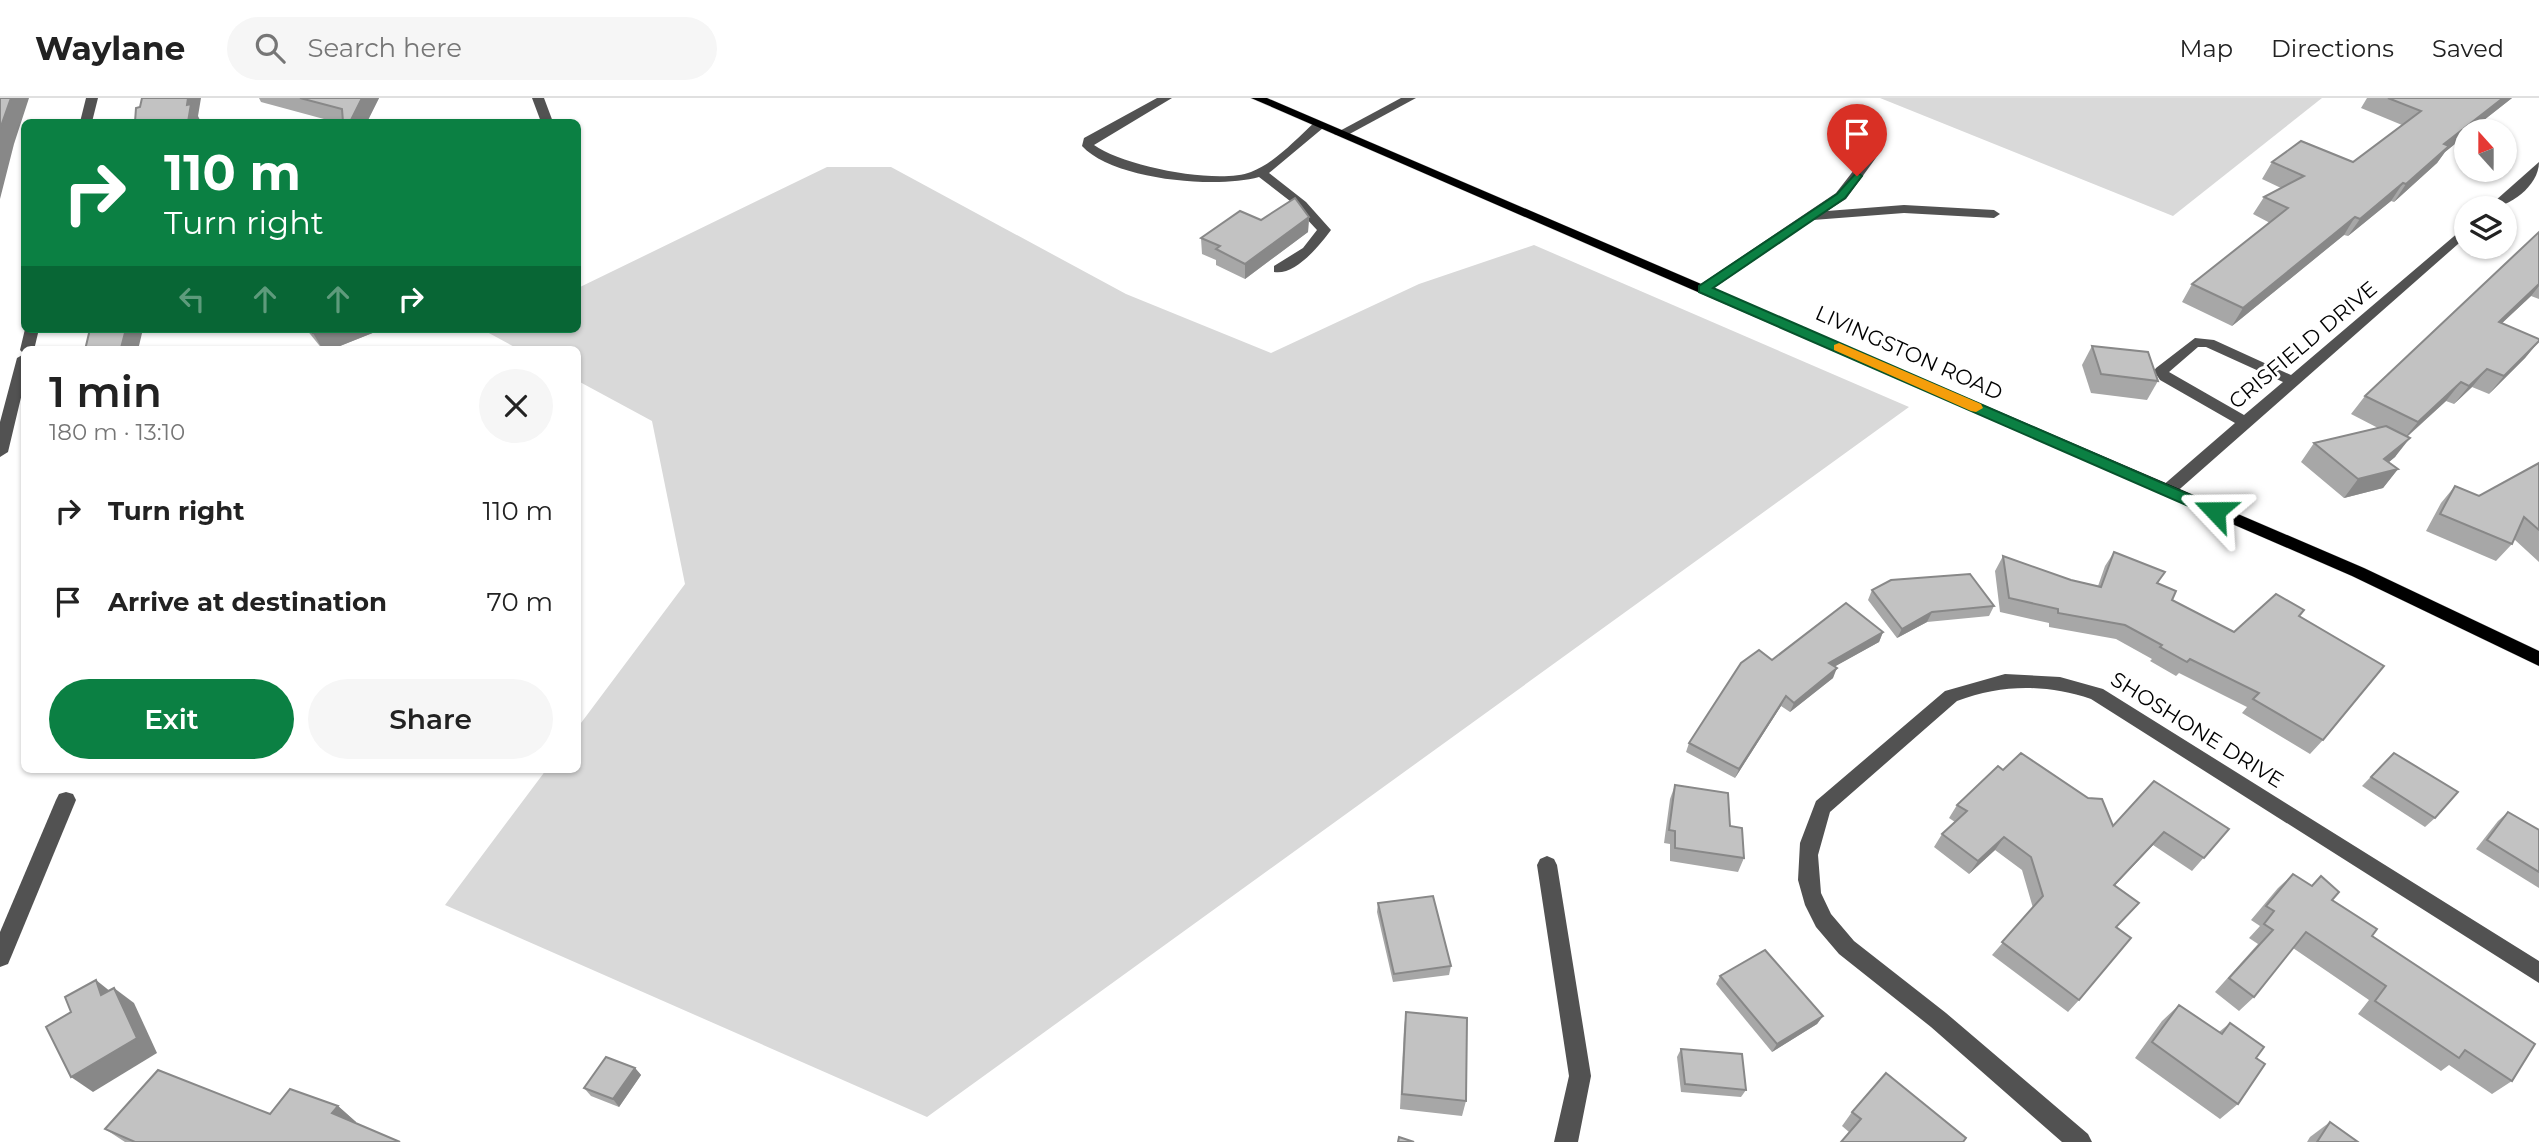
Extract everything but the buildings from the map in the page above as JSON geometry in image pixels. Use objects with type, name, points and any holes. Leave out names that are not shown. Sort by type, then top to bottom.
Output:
[{"type":"main road","name":"LIVINGSTON ROAD","points":[[1257,98],[2358,572],[2539,659]]},
{"type":"street","points":[[87,119],[92,98]]},
{"type":"street","points":[[538,98],[546,119]]},
{"type":"street","points":[[1166,98],[1088,141],[1088,146],[1095,155],[1139,169],[1228,180],[1269,168],[1319,125]]},
{"type":"street","points":[[1340,134],[1410,98]]},
{"type":"street","points":[[1703,289],[1841,196],[1872,155]]},
{"type":"street","points":[[2508,196],[2524,184],[2539,166]]},
{"type":"street","points":[[1259,172],[1308,208],[1324,230],[1308,251],[1279,269]]},
{"type":"street","points":[[2524,184],[2539,189]]},
{"type":"street","points":[[1808,218],[1859,210],[1916,208],[1994,214]]},
{"type":"street","name":"CRISFIELD DRIVE","points":[[2167,491],[2454,240]]},
{"type":"street","points":[[2245,422],[2176,384],[2161,371],[2195,342],[2209,343],[2293,381]]},
{"type":"street","points":[[0,452],[21,370]]},
{"type":"street","name":"SHOSHONE DRIVE","points":[[2080,1142],[1917,1003],[1834,937],[1815,904],[1807,872],[1813,828],[1822,807],[1951,696],[1983,684],[2053,681],[2097,694],[2539,973]]},
{"type":"street","points":[[0,957],[66,800]]},
{"type":"street","points":[[1548,865],[1580,1076],[1566,1142]]},
{"type":"shaded area","points":[[1880,98],[2322,98],[2173,216]]},
{"type":"shaded area","points":[[827,167],[891,167],[1126,294],[1271,353],[1419,284],[1534,245],[1909,407],[927,1117],[445,905],[544,773],[581,773],[581,723],[685,584],[652,421],[581,383],[581,346],[513,346],[489,333],[581,333],[581,287]]},
{"type":"slow traffic","points":[[1839,347],[1976,408]]},
{"type":"route","points":[[1857,176],[1841,196],[1703,289],[2215,511]]}]
